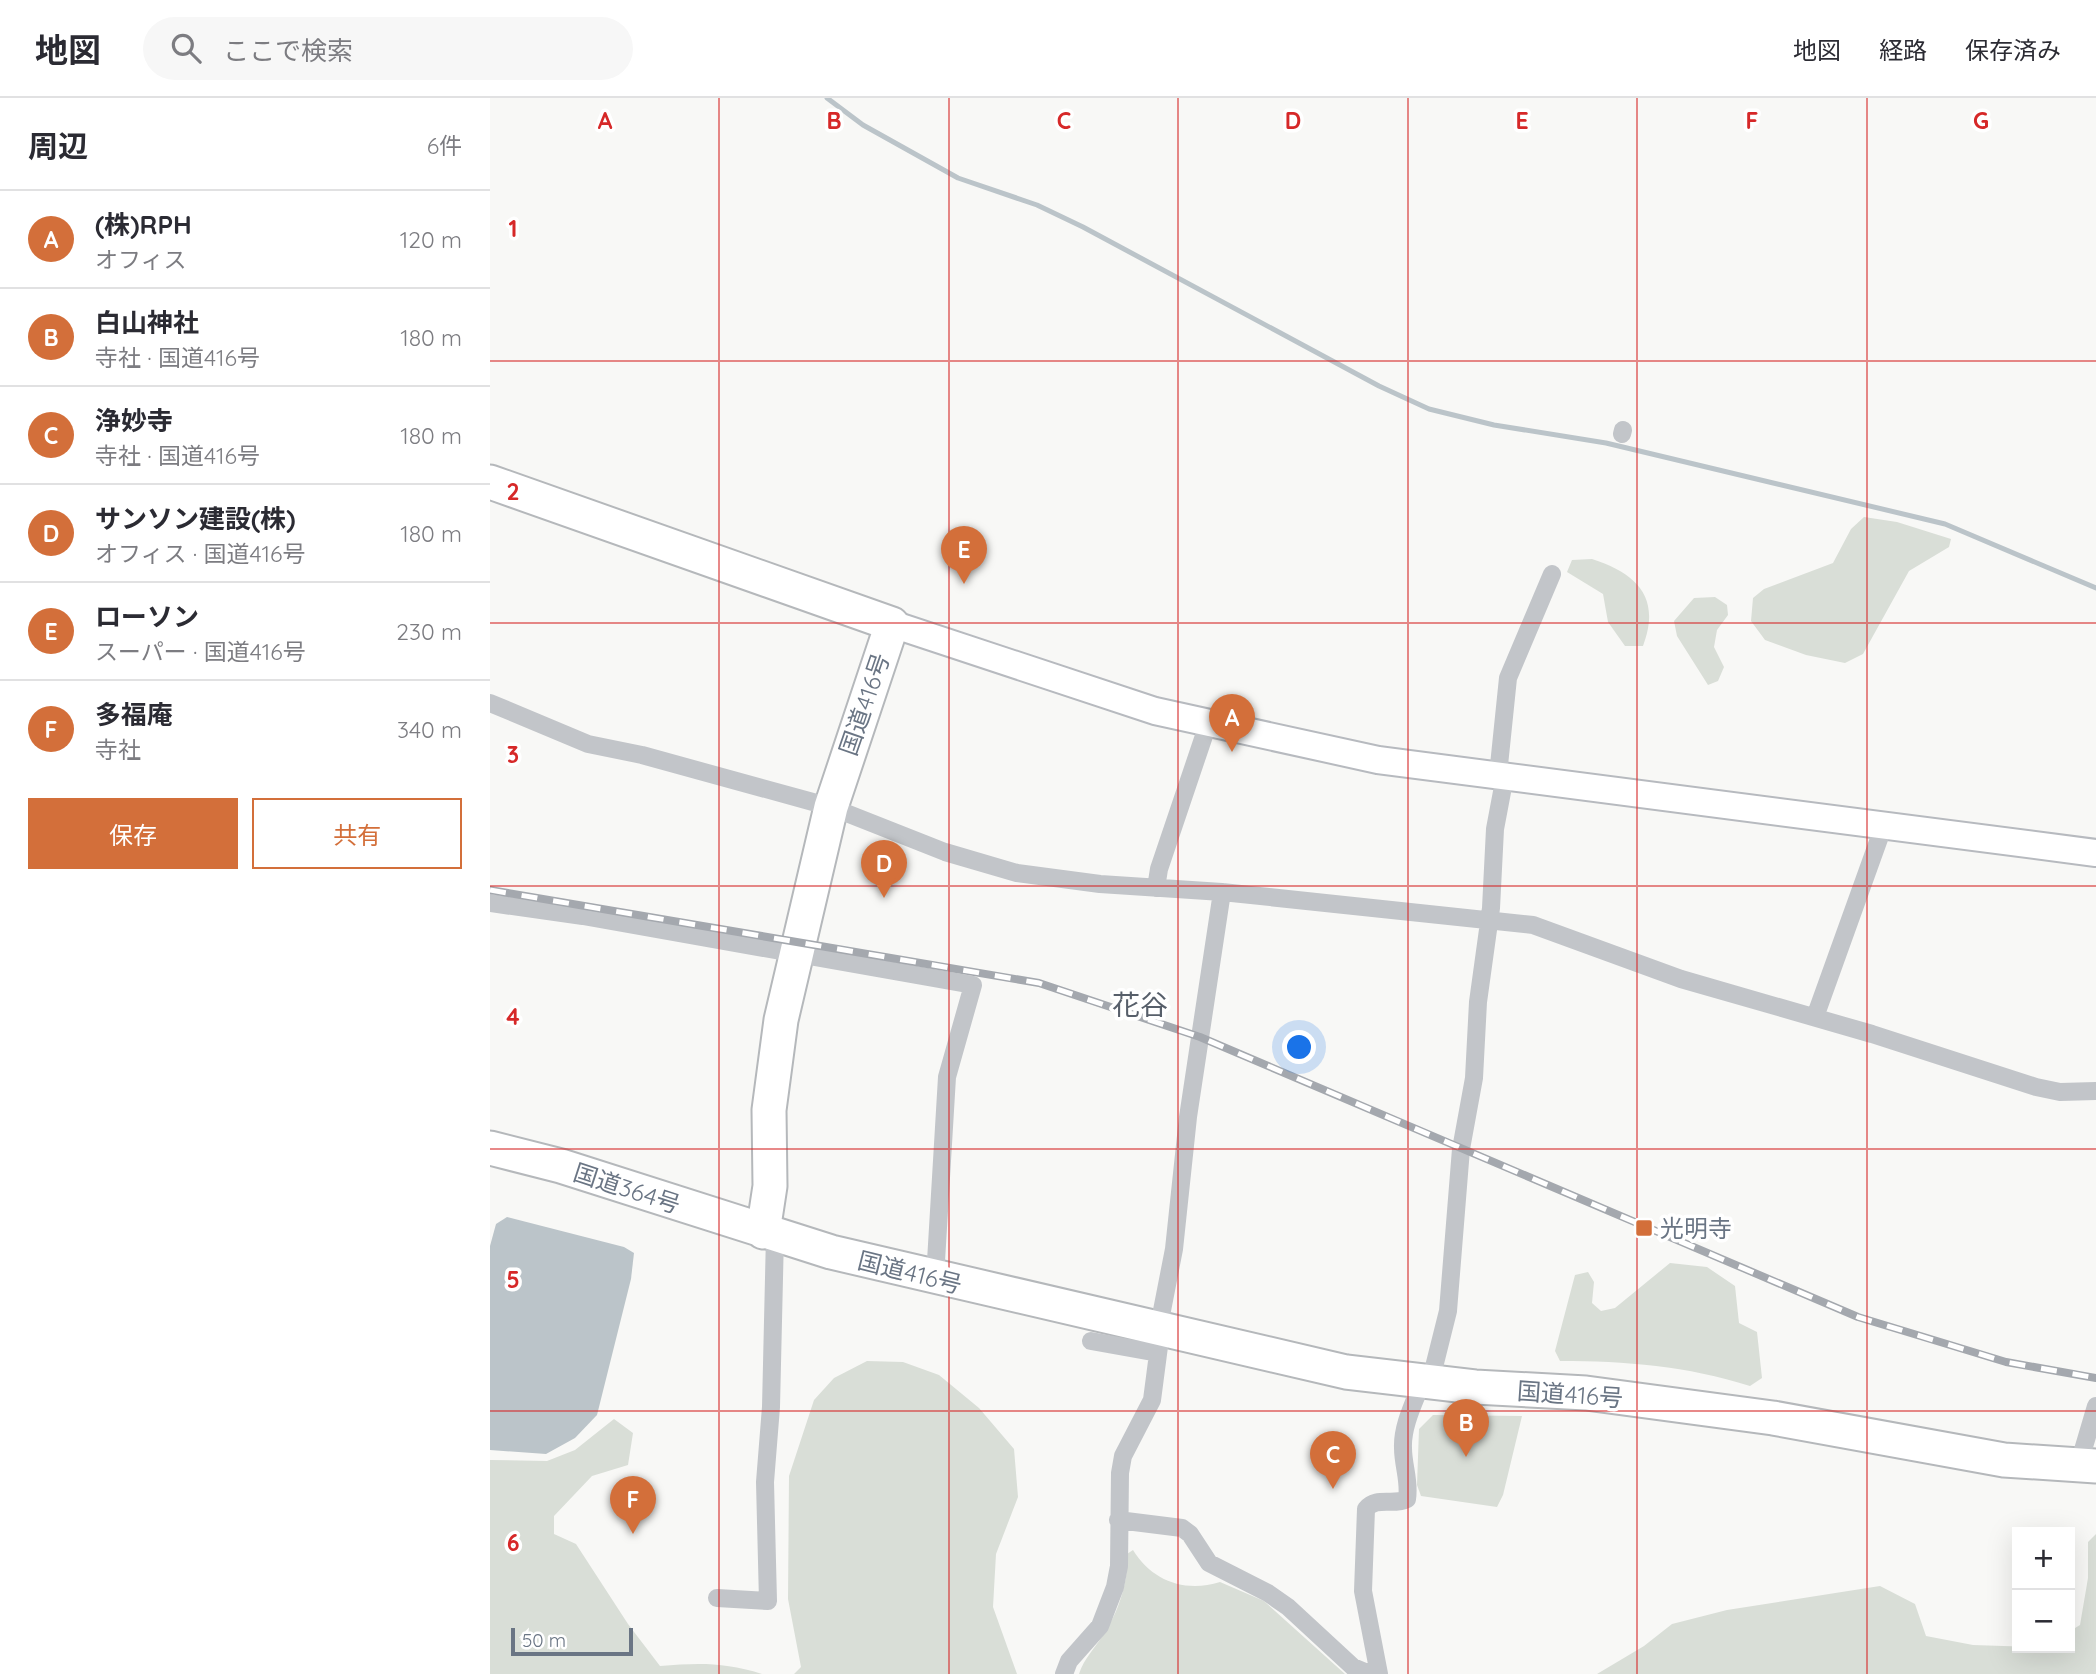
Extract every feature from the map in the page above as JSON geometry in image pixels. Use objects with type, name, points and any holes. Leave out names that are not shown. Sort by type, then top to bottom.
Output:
[{"type":"highway","name":"国道416号","points":[[490,482],[892,624],[831,807],[775,1056],[769,1110],[769,1234],[1159,1338],[1346,1372],[1426,1383],[1586,1392],[1773,1418],[2004,1460],[2090,1466]]},
{"type":"highway","name":"国道364号","points":[[490,1148],[561,1166],[769,1234]]},
{"type":"street","points":[[1118,1520],[1182,1528],[1190,1534],[1209,1563],[1268,1593],[1288,1607],[1353,1667],[1365,1672],[1379,1673],[1363,1591],[1366,1509],[1376,1502],[1399,1503],[1407,1499],[1409,1487],[1403,1447],[1406,1425],[1426,1383],[1448,1311],[1461,1149],[1474,1078],[1478,1002],[1489,921],[1508,678],[1552,574]]},
{"type":"street","points":[[892,624],[1100,695],[1208,724],[1378,760],[2096,853]]},
{"type":"street","points":[[490,703],[589,744],[642,755],[831,807],[944,852],[1017,873],[1156,888],[1222,891],[1533,925],[1556,931],[1645,968],[1815,1017],[2036,1087],[2060,1092],[2096,1091]]},
{"type":"street","points":[[1156,888],[1159,869],[1208,724]]},
{"type":"street","points":[[1815,1017],[1884,825]]},
{"type":"street","points":[[1064,1674],[1069,1661],[1100,1626],[1115,1587],[1119,1566],[1120,1473],[1124,1456],[1152,1400],[1174,1249],[1188,1117],[1222,891]]},
{"type":"street","points":[[490,903],[583,916],[973,985],[946,1086],[935,1278]]},
{"type":"street","points":[[717,1598],[768,1601],[765,1482],[771,1407],[769,1234]]},
{"type":"street","points":[[1091,1341],[1159,1338]]},
{"type":"street","points":[[2090,1466],[2083,1450],[2096,1406]]},
{"type":"shaded area","points":[[1864,517],[1897,522],[1951,539],[1949,547],[1909,571],[1863,654],[1845,663],[1806,655],[1765,640],[1751,621],[1753,598],[1764,589],[1833,563],[1851,529]]},
{"type":"shaded area","points":[[1592,559],[1622,572],[1642,590],[1649,614],[1643,646],[1625,646],[1608,622],[1603,594],[1567,572],[1572,560]]},
{"type":"shaded area","points":[[1715,597],[1727,605],[1728,615],[1717,630],[1714,647],[1724,667],[1718,681],[1708,685],[1677,636],[1674,621],[1694,598]]},
{"type":"shaded area","points":[[507,1217],[624,1247],[634,1253],[631,1279],[597,1415],[575,1438],[546,1454],[490,1450],[490,1246],[496,1224]]},
{"type":"shaded area","points":[[1670,1263],[1707,1267],[1735,1286],[1739,1323],[1757,1332],[1762,1378],[1750,1386],[1680,1369],[1609,1362],[1560,1361],[1555,1351],[1575,1275],[1588,1272],[1594,1282],[1592,1303],[1601,1311],[1615,1308]]},
{"type":"shaded area","points":[[867,1361],[903,1362],[939,1375],[979,1408],[1014,1449],[1018,1497],[996,1554],[993,1607],[1017,1674],[794,1674],[801,1667],[788,1599],[789,1476],[814,1400],[834,1378]]},
{"type":"shaded area","points":[[1433,1415],[1522,1416],[1503,1495],[1497,1507],[1421,1496],[1417,1485],[1419,1429]]},
{"type":"shaded area","points":[[614,1419],[633,1433],[628,1465],[592,1476],[554,1516],[554,1534],[576,1544],[628,1624],[660,1666],[711,1664],[762,1674],[490,1674],[490,1460],[547,1461],[575,1450]]},
{"type":"shaded area","points":[[2096,1534],[2096,1674],[1597,1674],[1644,1646],[1672,1624],[1727,1610],[1880,1586],[1915,1604],[1926,1636],[1973,1645],[2012,1646],[2012,1653],[2075,1653],[2075,1628],[2080,1625],[2088,1578],[2088,1542]]},
{"type":"shaded area","points":[[1133,1550],[1150,1570],[1170,1582],[1194,1586],[1220,1582],[1264,1601],[1345,1674],[1079,1674],[1115,1614],[1125,1584],[1127,1554]]},
{"type":"waterway","points":[[827,98],[863,125],[958,178],[1037,205],[1083,227],[1379,386],[1429,409],[1494,425],[1606,443],[1945,524],[2096,588]]},
{"type":"railway","points":[[490,890],[1039,983],[1200,1037],[1858,1317],[2006,1362],[2096,1378]]},
{"type":"place","name":"ローソン","points":[[964,584]]},
{"type":"place","name":"(株)RPH","points":[[1232,752]]},
{"type":"place","name":"サンソン建設(株)","points":[[884,898]]},
{"type":"place","name":"光明寺","points":[[1644,1228]]},
{"type":"place","name":"白山神社","points":[[1466,1457]]},
{"type":"place","name":"浄妙寺","points":[[1333,1489]]},
{"type":"place","name":"多福庵","points":[[633,1534]]},
{"type":"district","name":"花谷","points":[[1140,1004]]}]
